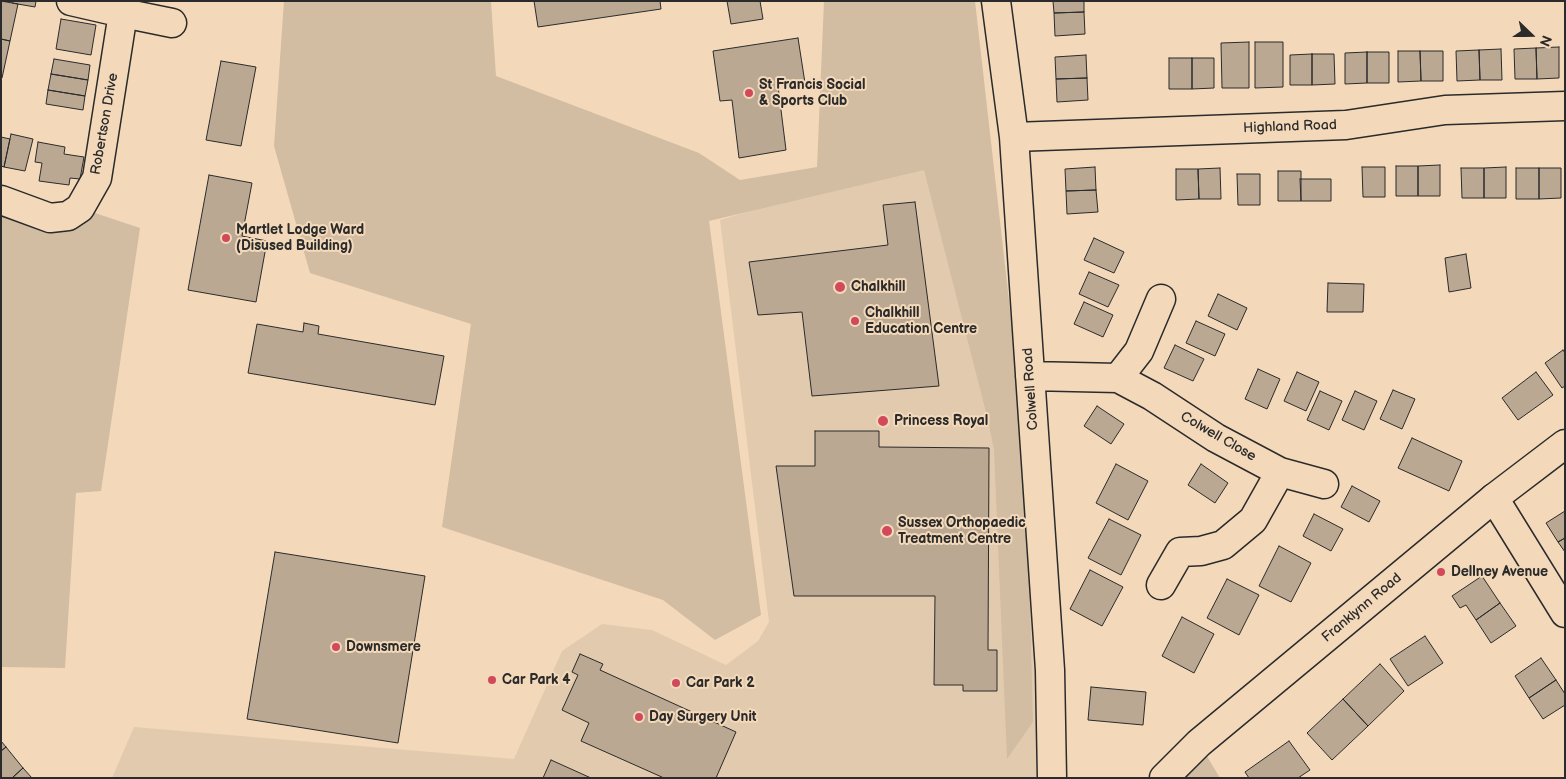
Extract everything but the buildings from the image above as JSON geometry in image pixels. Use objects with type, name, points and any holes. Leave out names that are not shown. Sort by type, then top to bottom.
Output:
[{"type":"street","points":[[71,1],[172,22]]},
{"type":"street","name":"Colwell Road","points":[[996,1],[1014,137],[1050,670],[1052,778]]},
{"type":"street","name":"Robertson Drive","points":[[1,200],[50,218],[68,216],[80,208],[97,178],[123,12]]},
{"type":"street","name":"Highland Road","points":[[1014,137],[1346,125],[1445,110],[1565,106]]},
{"type":"street","points":[[1118,378],[1139,351],[1161,299]]},
{"type":"street","name":"Colwell Close","points":[[1030,376],[1118,378],[1152,396],[1216,438],[1280,472],[1324,484]]},
{"type":"street","name":"Franklynn Road","points":[[1164,778],[1199,743],[1494,498],[1565,444]]},
{"type":"street","points":[[1161,585],[1180,552],[1201,551],[1224,545],[1253,520],[1280,472]]},
{"type":"street","points":[[1494,498],[1565,613]]},
{"type":"shaded area","points":[[284,1],[491,1],[496,76],[699,153],[740,180],[817,167],[824,1],[975,1],[1026,450],[1033,722],[1007,759],[994,450],[924,170],[709,221],[761,615],[715,640],[663,600],[442,527],[471,324],[310,273],[274,146]]},
{"type":"shaded area","name":"Princess Royal","points":[[990,139],[1049,778],[112,778],[134,727],[514,759],[562,651],[602,624],[652,630],[726,665],[758,641],[769,622],[720,220]]},
{"type":"shaded area","points":[[1,200],[80,208],[140,228],[101,491],[76,493],[65,668],[1,667]]},
{"type":"shaded area","points":[[1199,743],[1220,778],[1164,778]]},
{"type":"place","name":"St Francis Social & Sports Club","points":[[749,93]]},
{"type":"place","name":"Martlet Lodge Ward (Disused Building)","points":[[226,238]]},
{"type":"place","name":"Chalkhill","points":[[840,287]]},
{"type":"place","name":"Chalkhill Education Centre","points":[[855,321]]},
{"type":"place","name":"Princess Royal","points":[[883,421]]},
{"type":"place","name":"Sussex Orthopaedic Treatment Centre","points":[[887,531]]},
{"type":"place","name":"Dellney Avenue","points":[[1441,572]]},
{"type":"place","name":"Downsmere","points":[[336,647]]},
{"type":"place","name":"Car Park 4","points":[[492,680]]},
{"type":"place","name":"Car Park 2","points":[[676,683]]},
{"type":"place","name":"Day Surgery Unit","points":[[639,717]]}]
